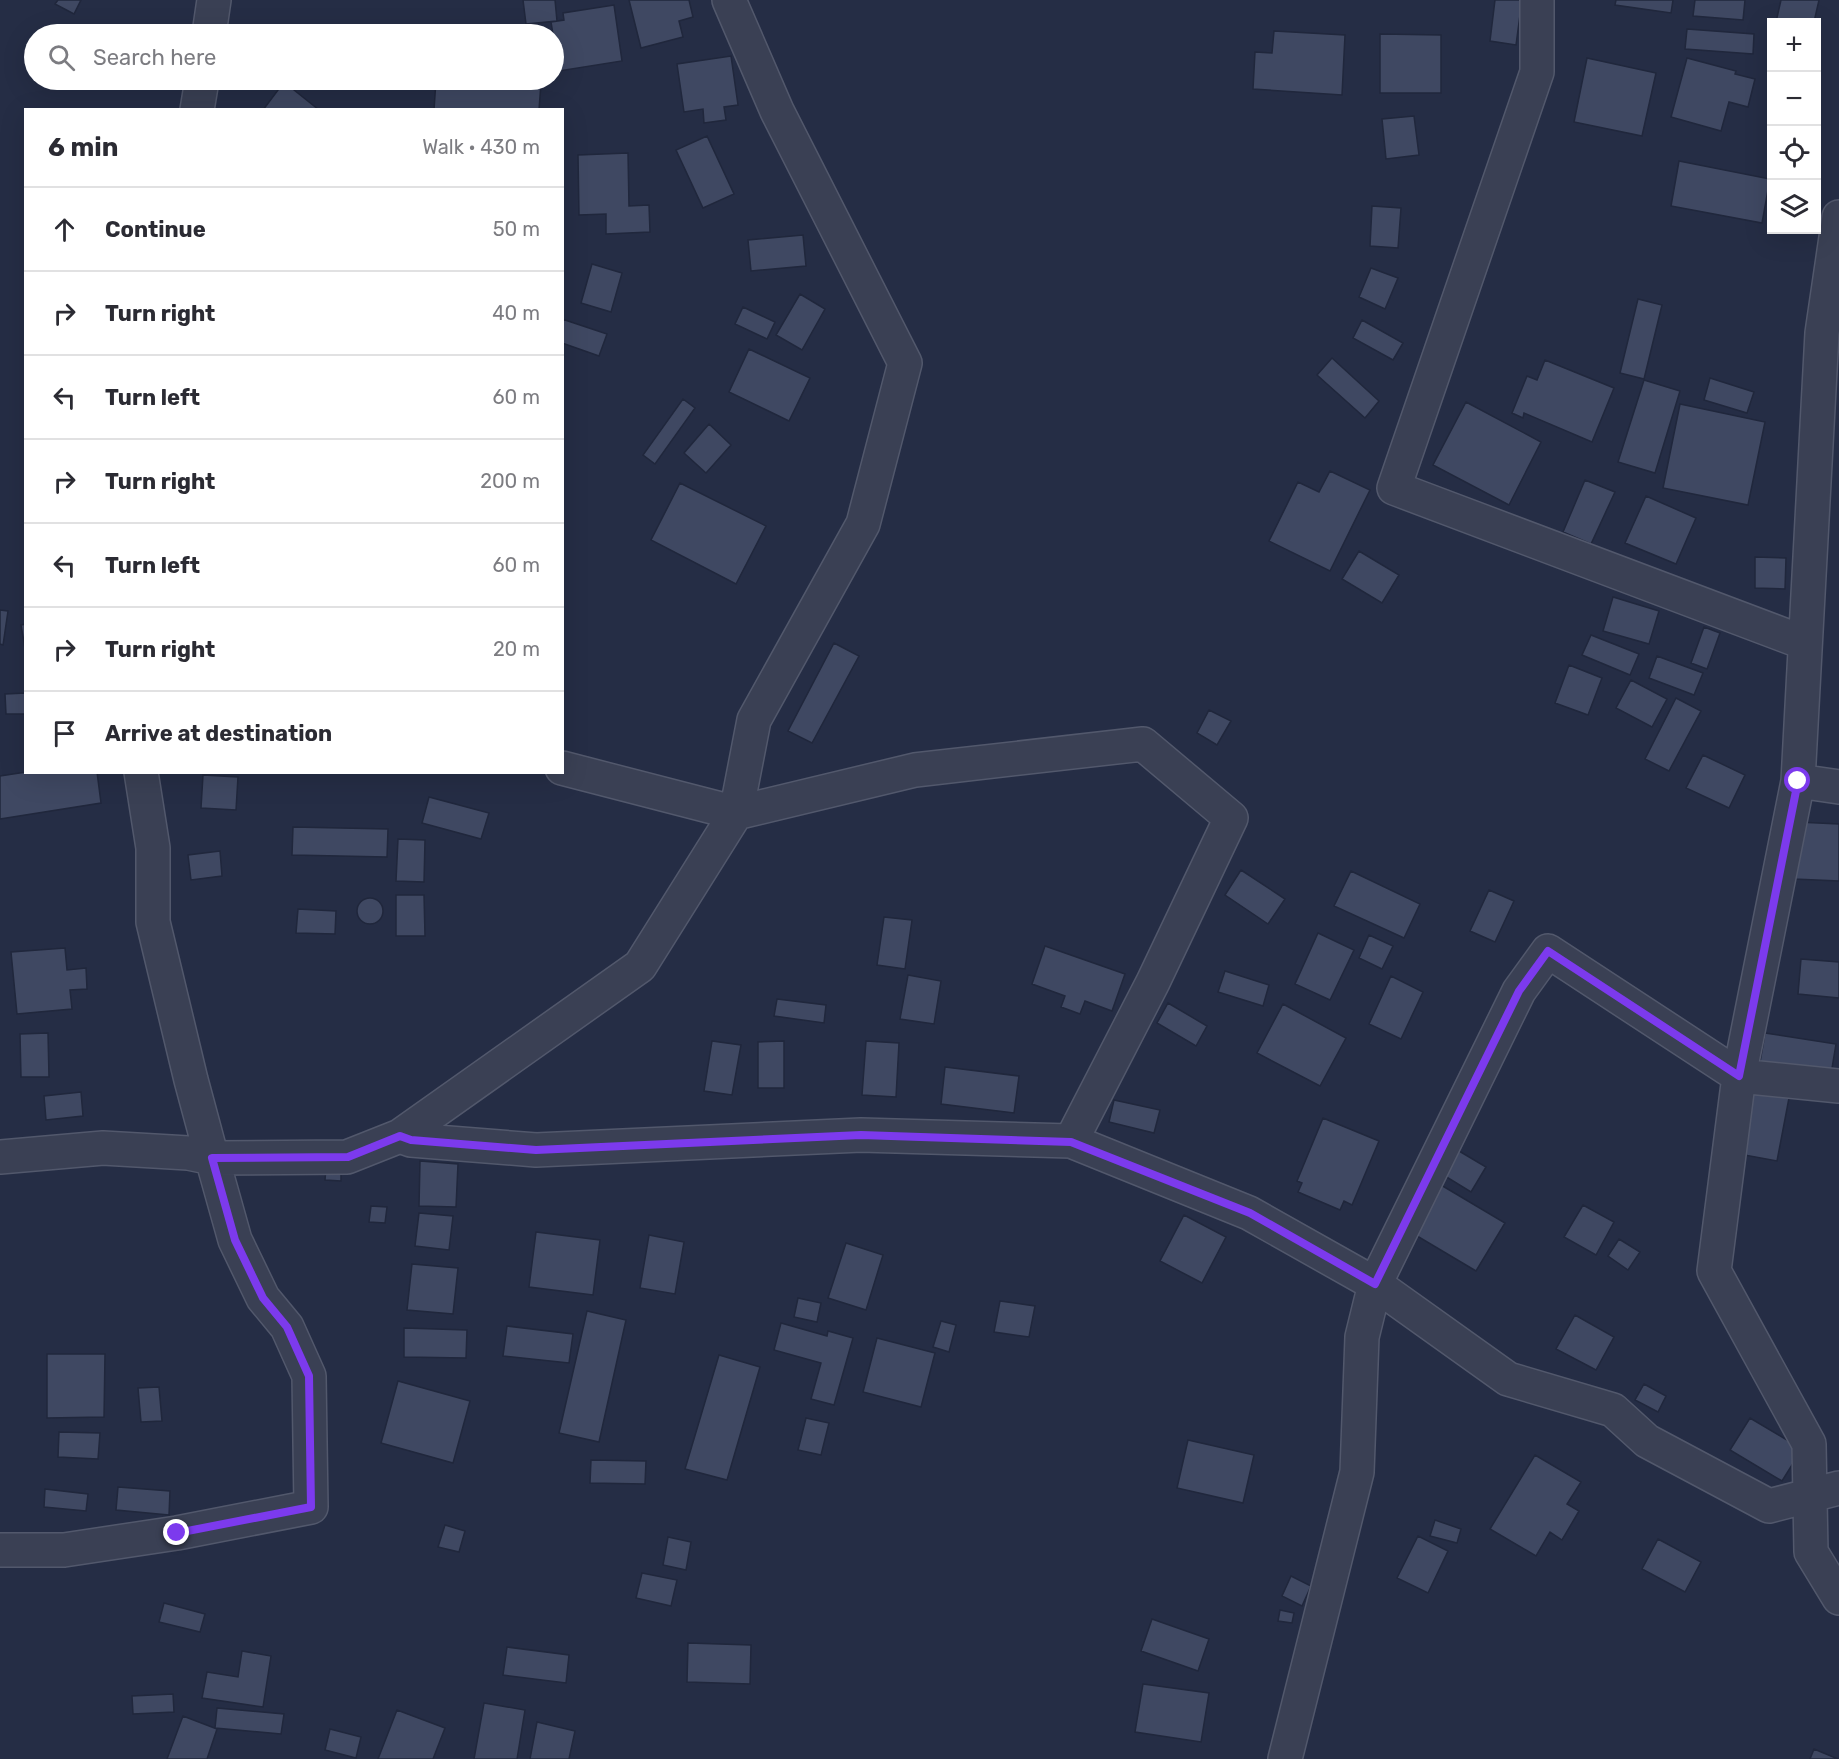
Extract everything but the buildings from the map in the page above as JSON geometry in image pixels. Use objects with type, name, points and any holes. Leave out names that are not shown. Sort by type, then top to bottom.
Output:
[{"type":"street","points":[[210,24],[214,0]]},
{"type":"street","points":[[0,1157],[103,1148],[188,1153],[212,1158],[348,1157],[400,1136],[640,966],[736,813],[754,720],[863,524],[904,363],[777,111],[729,0]]},
{"type":"street","points":[[1537,0],[1537,72],[1394,488],[1805,644]]},
{"type":"street","points":[[197,108],[200,90]]},
{"type":"street","points":[[1839,217],[1805,644],[1798,781],[1739,1076],[1714,1271],[1809,1444],[1824,1492],[1811,1552],[1839,1598]]},
{"type":"street","points":[[564,769],[736,813],[915,770],[1143,744],[1231,818],[1153,982],[1071,1142]]},
{"type":"street","points":[[0,1550],[64,1550],[177,1533],[311,1507],[309,1376],[287,1327],[263,1298],[235,1240],[212,1158],[153,922],[153,848],[141,774]]},
{"type":"street","points":[[1798,781],[1839,787]]},
{"type":"street","points":[[1285,1759],[1357,1472],[1362,1336],[1375,1284],[1519,991],[1548,951],[1739,1076],[1839,1086]]},
{"type":"street","points":[[400,1136],[411,1140],[536,1150],[861,1135],[1071,1142],[1250,1213],[1375,1284],[1508,1379],[1613,1410],[1647,1441],[1769,1506],[1824,1492]]},
{"type":"route","points":[[177,1533],[311,1507],[309,1376],[287,1327],[263,1298],[235,1240],[212,1158],[348,1157],[400,1136],[411,1140],[536,1150],[861,1135],[1071,1142],[1250,1213],[1375,1284],[1519,991],[1548,951],[1739,1076],[1798,781]]}]
